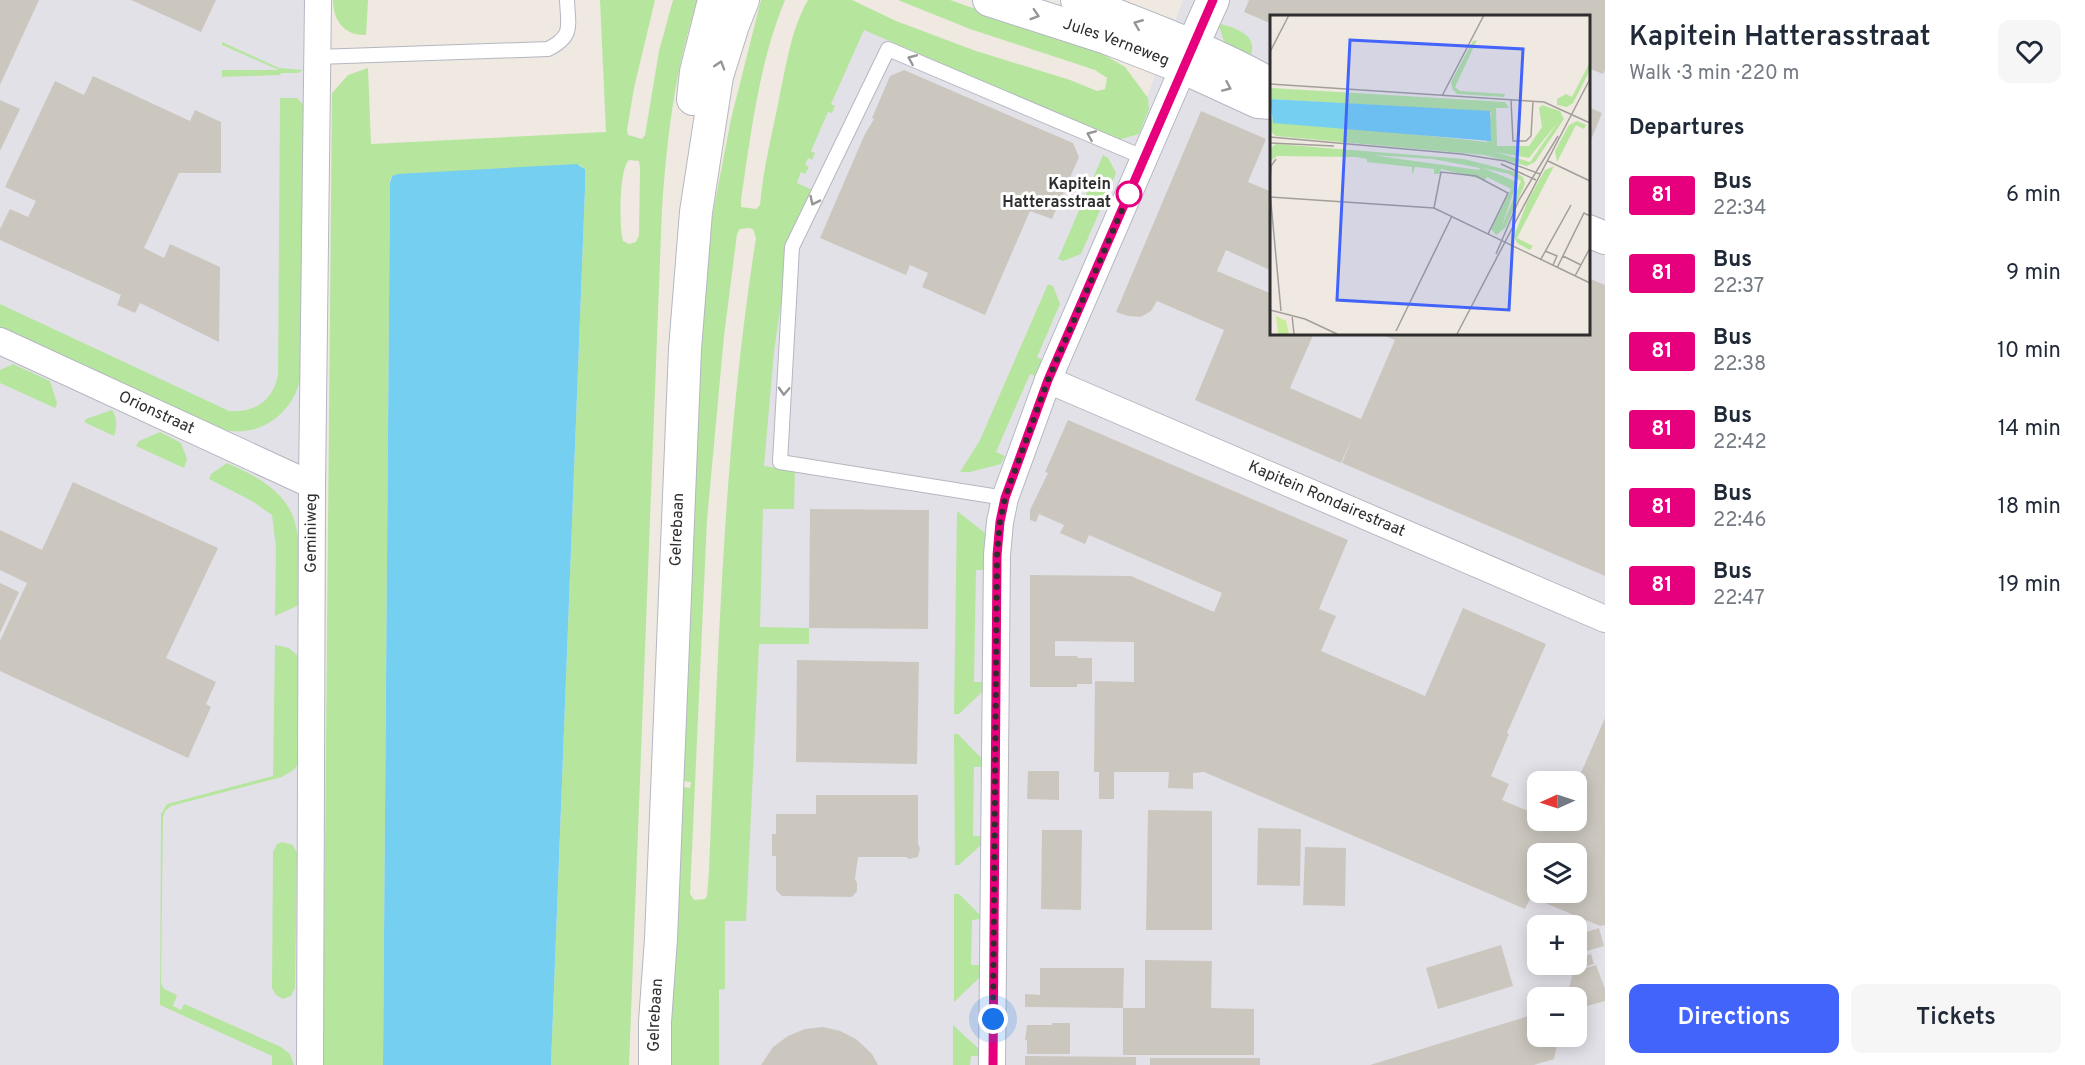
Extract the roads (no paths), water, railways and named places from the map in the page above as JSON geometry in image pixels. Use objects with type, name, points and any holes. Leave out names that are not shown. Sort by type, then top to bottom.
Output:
[{"type":"street","name":"Geminiweg","points":[[310,1065],[312,485],[318,0]]},
{"type":"street","name":"Gelrebaan","points":[[638,1065],[668,350],[696,72],[714,0]]},
{"type":"street","name":"Gelrebaan","points":[[655,1065],[655,1022],[661,939],[685,349],[693,246],[717,76],[743,0]]},
{"type":"street","name":"Jules Verneweg","points":[[989,0],[1107,38],[1249,72],[1270,84]]},
{"type":"street","name":"Jules Verneweg","points":[[1077,0],[1188,57],[1258,102],[1270,103]]},
{"type":"street","points":[[993,1065],[997,555],[1000,522],[1005,498],[1048,380],[1213,0]]},
{"type":"street","points":[[1590,232],[1605,238]]},
{"type":"street","name":"Orionstraat","points":[[0,341],[312,485]]},
{"type":"street","name":"Kapitein Rondairestraat","points":[[1048,380],[1605,619]]},
{"type":"lane","points":[[317,57],[548,49],[561,42],[568,30],[567,0]]},
{"type":"lane","points":[[1005,498],[780,462],[792,247],[888,49],[1145,158]]},
{"type":"water","points":[[577,164],[585,169],[585,189],[551,1065],[383,1065],[390,182],[392,176],[398,174]]},
{"type":"place","name":"Kapitein Hatterasstraat","points":[[1129,194]]}]
